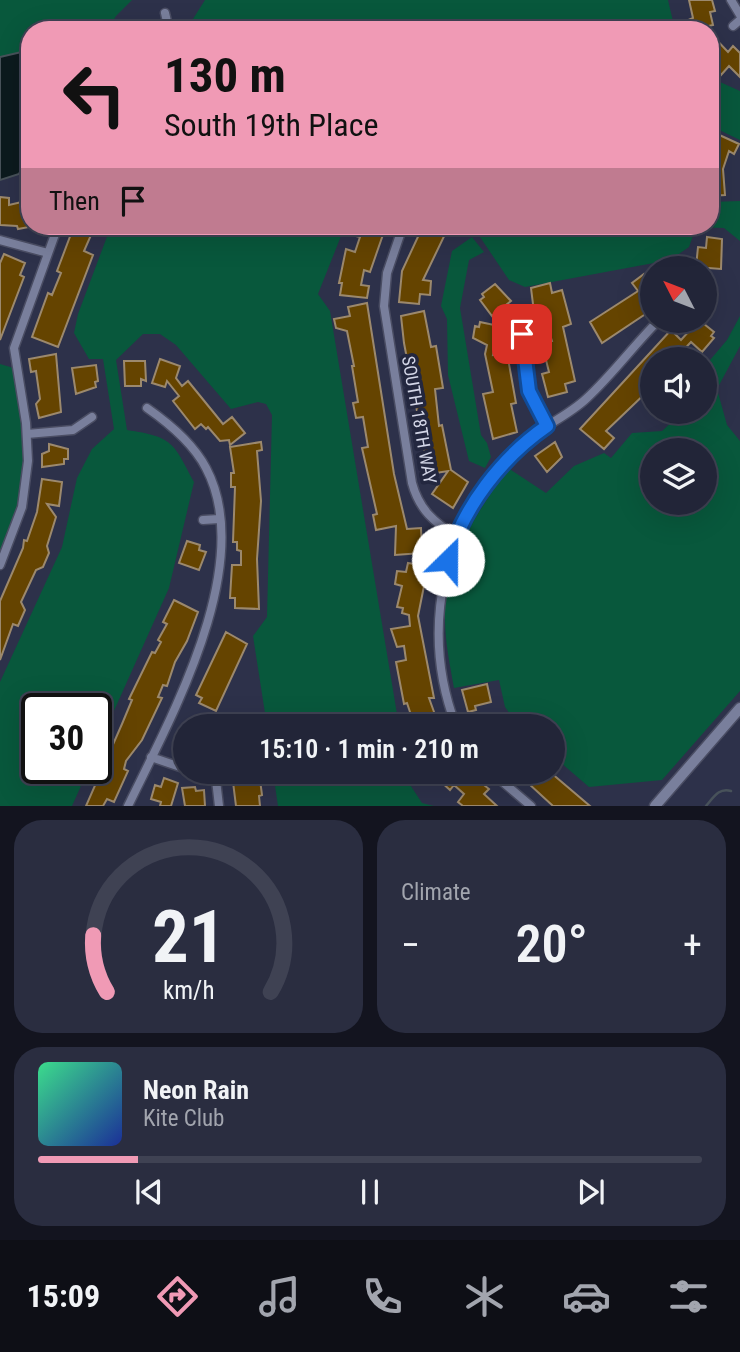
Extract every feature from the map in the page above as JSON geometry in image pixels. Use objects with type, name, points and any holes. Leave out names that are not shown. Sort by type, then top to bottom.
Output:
[{"type":"street","points":[[731,0],[740,15]]},
{"type":"street","points":[[165,13],[167,21]]},
{"type":"street","points":[[0,565],[22,507],[28,461],[27,434],[14,348],[54,235]]},
{"type":"street","name":"SOUTH 18TH WAY","points":[[400,235],[387,273],[384,306],[412,483],[418,501],[429,517],[457,536]]},
{"type":"street","points":[[0,240],[47,253]]},
{"type":"street","points":[[453,714],[444,675],[438,613],[442,579],[457,536],[508,457],[584,401],[647,333]]},
{"type":"street","points":[[522,334],[529,391],[547,426]]},
{"type":"street","points":[[128,806],[207,633],[214,609],[220,566],[219,519],[209,464],[177,430],[147,408]]},
{"type":"street","points":[[27,434],[73,430],[92,417]]},
{"type":"street","points":[[203,520],[219,519]]},
{"type":"street","points":[[655,806],[740,708]]},
{"type":"street","points":[[152,757],[173,764]]},
{"type":"street","points":[[214,784],[219,806]]},
{"type":"street","points":[[505,784],[531,806]]},
{"type":"green space","points":[[0,0],[132,0],[113,21],[21,21],[21,170],[19,174],[0,180]]},
{"type":"green space","points":[[205,0],[668,0],[673,21],[192,21]]},
{"type":"green space","points":[[719,82],[740,91],[740,140],[719,130]]},
{"type":"green space","points":[[740,201],[740,241],[724,228],[719,228],[719,202]]},
{"type":"green space","points":[[108,235],[341,235],[318,294],[330,311],[397,714],[265,714],[253,636],[267,617],[272,415],[266,404],[258,402],[231,409],[176,345],[160,334],[143,334],[116,360],[127,430],[154,435],[170,444],[194,482],[169,588],[112,715],[112,693],[21,693],[21,784],[82,784],[72,806],[0,806],[0,682],[62,547],[77,478],[92,449],[114,429],[103,359],[89,359],[74,333],[78,314]]},
{"type":"green space","points":[[479,235],[693,235],[689,247],[676,256],[640,256],[640,266],[525,287],[509,280]]},
{"type":"green space","points":[[472,237],[484,252],[469,260],[460,308],[481,435],[487,443],[491,457],[485,468],[469,461],[448,375],[447,319],[441,306],[452,251]]},
{"type":"green space","points":[[740,316],[740,346],[717,389],[717,352]]},
{"type":"green space","points":[[0,364],[17,369],[26,423],[25,489],[0,565]]},
{"type":"green space","points":[[717,389],[727,425],[740,441],[740,691],[662,780],[589,787],[565,766],[565,714],[510,714],[505,707],[499,680],[454,688],[445,628],[450,577],[456,557],[474,520],[508,468],[546,493],[574,466],[604,453],[611,458],[632,433],[662,431],[670,424],[717,424]]},
{"type":"green space","points":[[275,784],[410,784],[422,803],[434,806],[278,806]]},
{"type":"shaded area","points":[[21,52],[21,170],[19,174],[0,180],[0,57]]},
{"type":"building","points":[[689,0],[712,0],[715,11],[710,12],[712,21],[688,21],[693,18]]},
{"type":"building","points":[[719,42],[728,52],[733,46],[740,53],[740,77],[729,66],[721,75]]},
{"type":"building","points":[[719,135],[739,144],[734,154],[729,151],[723,169],[725,195],[719,195]]},
{"type":"building","points":[[0,197],[9,198],[9,205],[21,202],[21,228],[0,225]]},
{"type":"building","points":[[71,235],[91,235],[84,251],[93,255],[58,347],[32,337],[48,293],[52,295],[61,273],[57,271]]},
{"type":"building","points":[[383,235],[370,272],[364,270],[361,285],[369,286],[367,298],[340,295],[342,283],[339,283],[346,249],[355,252],[360,237],[356,236]]},
{"type":"building","points":[[419,235],[445,235],[423,280],[431,281],[430,295],[420,294],[419,304],[399,302],[402,271]]},
{"type":"building","points":[[707,237],[722,239],[721,269],[718,269],[718,256],[697,256],[698,247],[706,248]]},
{"type":"building","points":[[4,254],[25,263],[20,275],[24,277],[0,340],[0,263]]},
{"type":"building","points":[[640,277],[640,318],[602,343],[590,322],[638,291],[632,283]]},
{"type":"building","points":[[550,283],[552,293],[562,290],[571,324],[563,327],[575,381],[565,384],[567,392],[548,397],[542,374],[549,372],[542,344],[552,341],[542,310],[534,312],[531,288]]},
{"type":"building","points":[[495,284],[511,301],[492,316],[480,300],[484,297],[482,294]]},
{"type":"building","points":[[367,303],[394,474],[407,529],[421,528],[422,553],[395,555],[396,526],[376,530],[373,515],[377,514],[362,448],[368,447],[363,417],[356,418],[353,403],[358,402],[354,366],[347,331],[336,328],[334,319],[350,316],[348,307]]},
{"type":"building","points":[[424,311],[431,347],[436,346],[443,388],[435,389],[439,426],[442,425],[451,470],[468,482],[453,508],[432,494],[448,471],[429,474],[404,343],[401,316]]},
{"type":"building","points":[[480,322],[499,326],[493,355],[507,353],[516,403],[511,404],[517,432],[493,439],[483,394],[493,392],[485,354],[487,345],[473,338],[475,326],[479,327]]},
{"type":"building","points":[[668,333],[674,333],[681,340],[687,333],[713,333],[711,336],[714,338],[706,347],[696,347],[691,342],[686,347],[655,347]]},
{"type":"building","points":[[56,354],[61,412],[39,418],[36,404],[40,399],[36,371],[31,372],[29,359]]},
{"type":"building","points":[[160,359],[180,366],[176,378],[182,386],[188,381],[223,424],[232,417],[245,433],[230,445],[229,440],[220,441],[208,427],[206,429],[201,424],[195,429],[173,401],[179,396],[167,381],[165,387],[152,383]]},
{"type":"building","points":[[124,361],[145,361],[146,381],[141,379],[141,386],[125,386]]},
{"type":"building","points":[[640,364],[640,398],[606,431],[614,438],[604,449],[580,429]]},
{"type":"building","points":[[96,365],[96,387],[76,394],[72,368]]},
{"type":"building","points":[[261,442],[262,450],[257,451],[261,501],[257,559],[259,609],[235,608],[235,598],[230,598],[232,565],[241,565],[241,551],[237,550],[237,542],[233,542],[235,487],[231,487],[231,473],[234,473],[230,447]]},
{"type":"building","points":[[555,442],[562,457],[547,472],[535,456]]},
{"type":"building","points":[[49,444],[68,449],[68,459],[64,459],[64,464],[42,467],[42,454],[49,451]]},
{"type":"building","points":[[42,479],[62,482],[59,506],[47,504],[56,517],[47,546],[49,553],[43,567],[36,570],[21,602],[25,610],[18,626],[13,624],[0,660],[0,601],[37,512]]},
{"type":"building","points":[[187,541],[200,545],[199,550],[206,552],[199,570],[179,563]]},
{"type":"building","points":[[408,563],[428,566],[418,616],[434,698],[429,698],[435,714],[411,714],[407,703],[404,704],[396,662],[406,660],[404,646],[397,647],[391,629],[410,626],[409,615],[402,613],[403,608],[397,607],[402,586],[395,584],[397,571],[406,572]]},
{"type":"building","points":[[174,600],[198,612],[167,686],[163,685],[158,697],[162,698],[142,740],[126,761],[124,769],[128,771],[114,802],[107,799],[103,806],[86,806],[96,784],[112,784],[112,746],[132,700],[129,699],[152,652],[155,653],[161,642],[158,640],[167,624],[163,622]]},
{"type":"building","points":[[226,632],[247,644],[216,711],[199,703],[202,698],[196,695]]},
{"type":"building","points":[[487,684],[491,702],[475,706],[476,710],[468,712],[462,690]]},
{"type":"building","points":[[164,778],[178,784],[171,806],[160,806],[161,802],[151,799],[155,785],[161,787]]},
{"type":"building","points":[[233,784],[261,784],[260,806],[236,806]]},
{"type":"building","points":[[443,784],[483,784],[489,789],[484,794],[497,806],[463,806],[458,802],[464,794],[454,785],[450,790]]},
{"type":"building","points":[[529,784],[564,784],[590,806],[553,806]]},
{"type":"building","points":[[195,787],[196,791],[204,790],[205,806],[185,806],[182,788]]},
{"type":"waterway","points":[[706,806],[720,792],[731,791]]},
{"type":"route","points":[[448,560],[468,516],[508,457],[547,426],[529,391],[522,334]]}]
